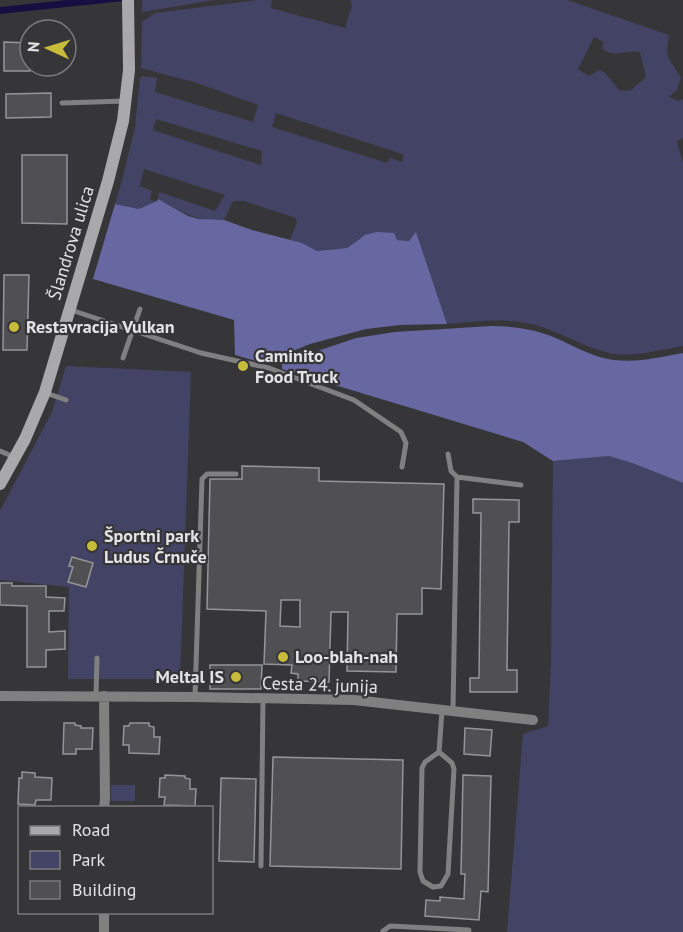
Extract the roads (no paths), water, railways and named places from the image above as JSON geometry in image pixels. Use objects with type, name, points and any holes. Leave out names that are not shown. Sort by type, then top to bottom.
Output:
[{"type":"street","name":"Šlandrova ulica","points":[[0,484],[15,458],[45,392],[108,181],[123,121],[129,70],[128,2]]},
{"type":"street","name":"Cesta 24. junija","points":[[0,696],[354,700],[533,720]]},
{"type":"street","points":[[100,696],[104,806]]},
{"type":"street","points":[[104,914],[104,932]]},
{"type":"lane","points":[[62,103],[125,100]]},
{"type":"lane","points":[[123,358],[140,309]]},
{"type":"lane","points":[[70,310],[201,353],[269,368],[354,400],[401,432],[406,443],[402,467]]},
{"type":"lane","points":[[45,392],[66,400]]},
{"type":"lane","points":[[0,451],[15,458]]},
{"type":"lane","points":[[448,454],[451,471],[457,477],[521,485]]},
{"type":"lane","points":[[195,697],[202,478],[207,474],[236,474]]},
{"type":"lane","points":[[439,752],[452,763],[454,769],[448,874],[441,886],[433,887],[423,881],[420,872],[422,768],[425,762],[436,757],[439,752],[448,710],[457,477]]},
{"type":"lane","points":[[97,658],[100,696]]},
{"type":"lane","points":[[261,866],[263,699]]},
{"type":"lane","points":[[383,931],[390,926],[469,930]]},
{"type":"place","name":"Restavracija Vulkan","points":[[14,327]]},
{"type":"place","name":"Caminito Food Truck","points":[[243,366]]},
{"type":"place","name":"Športni park Ludus Črnuče","points":[[92,546]]},
{"type":"place","name":"Loo-blah-nah","points":[[283,657]]},
{"type":"place","name":"Meltal IS","points":[[236,677]]}]
